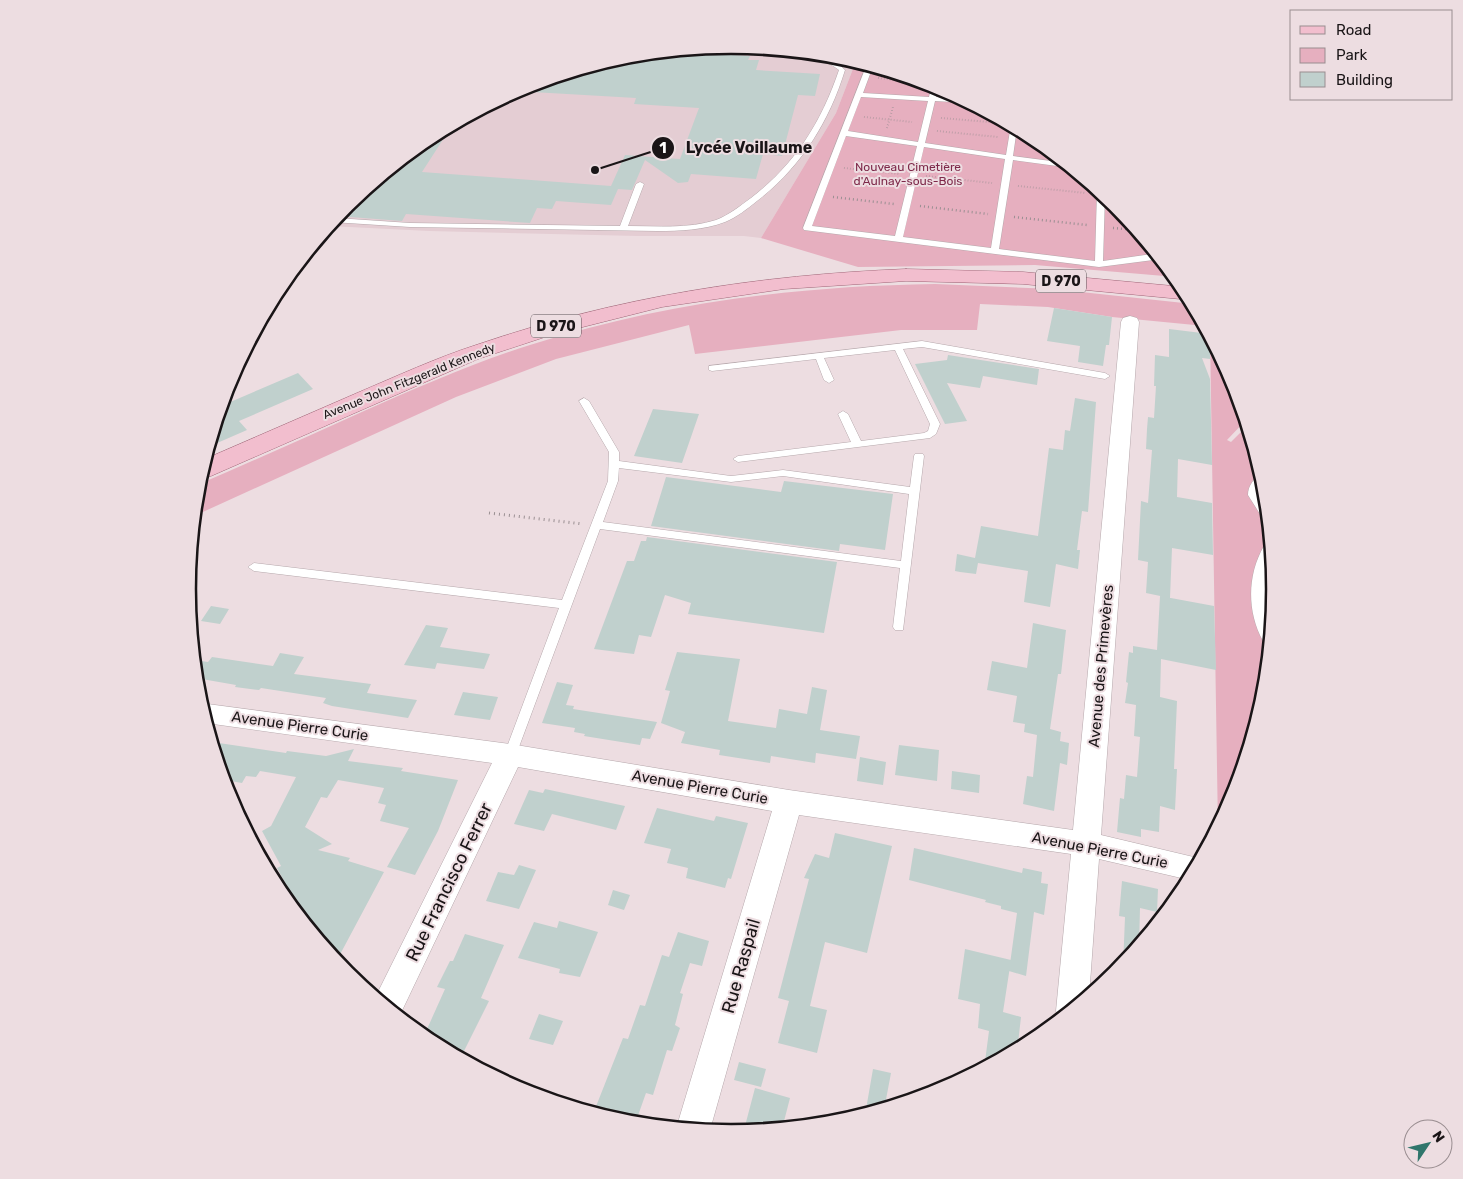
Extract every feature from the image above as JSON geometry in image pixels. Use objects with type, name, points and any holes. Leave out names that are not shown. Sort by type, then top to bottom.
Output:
[{"type":"main road","name":"Avenue John Fitzgerald Kennedy","points":[[210,466],[400,383],[485,349],[588,317],[691,294],[800,280],[858,276],[933,275],[1043,280],[1178,293]]},
{"type":"street","name":"Avenue des Primevères","points":[[1073,1002],[1086,844],[1115,378],[1130,322]]},
{"type":"street","points":[[1266,563],[1264,571],[1266,625]]},
{"type":"street","name":"Avenue Pierre Curie","points":[[211,713],[510,755],[789,802],[1086,844],[1189,867]]},
{"type":"street","name":"Rue Francisco Ferrer","points":[[390,1002],[510,755]]},
{"type":"street","name":"Rue Raspail","points":[[696,1124],[789,802]]},
{"type":"lane","points":[[344,221],[410,225],[623,228],[694,226],[714,223],[729,218],[738,212],[778,180],[804,147],[837,89],[842,70],[836,64]]},
{"type":"lane","points":[[867,71],[807,228],[1099,264],[1152,257]]},
{"type":"lane","points":[[898,240],[933,93]]},
{"type":"lane","points":[[858,95],[948,100]]},
{"type":"lane","points":[[844,133],[1059,165]]},
{"type":"lane","points":[[995,251],[1012,134]]},
{"type":"lane","points":[[623,228],[640,184]]},
{"type":"lane","points":[[1099,264],[1101,202]]},
{"type":"lane","points":[[712,368],[922,344],[1115,378]]},
{"type":"lane","points":[[738,459],[927,436],[933,432],[935,424],[898,347]]},
{"type":"lane","points":[[819,356],[829,380]]},
{"type":"lane","points":[[510,755],[613,481],[614,452],[584,401]]},
{"type":"lane","points":[[844,414],[857,444]]},
{"type":"lane","points":[[899,627],[919,456]]},
{"type":"lane","points":[[614,464],[732,479],[783,474],[915,491]]},
{"type":"lane","points":[[597,525],[906,565]]},
{"type":"lane","points":[[254,567],[567,605]]},
{"type":"path","points":[[865,77],[897,80]]},
{"type":"path","points":[[883,138],[895,102]]},
{"type":"path","points":[[850,116],[918,123]]},
{"type":"path","points":[[928,116],[994,123]]},
{"type":"path","points":[[924,130],[1022,140]]},
{"type":"path","points":[[831,166],[1090,192]]},
{"type":"path","points":[[820,196],[1127,229]]},
{"type":"path","points":[[489,513],[597,525]]},
{"type":"shaded area","points":[[696,55],[767,55],[801,58],[853,68],[836,113],[761,238],[744,236],[638,236],[429,231],[338,226],[378,187],[405,164],[434,144],[495,109],[559,82],[627,64]]},
{"type":"green space","name":"Nouveau Cimetière d'Aulnay-sous-Bois","points":[[853,68],[904,82],[968,109],[1029,144],[1058,164],[1110,211],[1134,236],[1166,276],[1035,265],[858,267],[761,238],[836,113]]},
{"type":"green space","points":[[935,284],[1053,289],[1184,303],[1197,325],[1112,317],[1048,307],[980,304],[977,330],[901,330],[695,354],[689,325],[556,359],[456,397],[201,513],[207,481],[426,384],[530,345],[580,330],[680,308],[781,293],[883,285]]},
{"type":"green space","points":[[1210,350],[1241,425],[1227,440],[1231,442],[1243,430],[1249,451],[1259,509],[1261,511],[1263,520],[1266,568],[1262,632],[1265,637],[1257,694],[1239,762],[1218,813]]},
{"type":"building","points":[[696,55],[750,56],[748,60],[759,60],[756,70],[820,74],[815,96],[798,95],[782,156],[763,154],[756,179],[691,174],[688,182],[678,183],[645,160],[632,190],[618,189],[611,205],[556,201],[552,209],[537,208],[530,223],[406,214],[402,221],[347,217],[405,164],[444,138],[422,172],[611,186],[625,155],[680,159],[699,108],[634,104],[636,98],[533,92],[559,82],[627,64]]},
{"type":"building","points":[[1054,308],[1112,317],[1109,345],[1106,345],[1103,366],[1078,362],[1080,346],[1047,341]]},
{"type":"building","points":[[1169,329],[1201,333],[1210,349],[1210,359],[1202,358],[1210,379],[1212,465],[1178,459],[1177,497],[1212,503],[1213,555],[1172,548],[1170,598],[1146,593],[1148,562],[1138,560],[1141,501],[1148,503],[1152,450],[1146,449],[1148,417],[1154,418],[1155,355],[1169,357]]},
{"type":"building","points":[[948,355],[1039,369],[1037,385],[983,376],[980,388],[947,383],[967,421],[945,424],[915,364],[947,360]]},
{"type":"building","points":[[298,373],[313,389],[239,421],[247,430],[216,443],[230,402]]},
{"type":"building","points":[[1075,398],[1096,402],[1088,512],[1082,511],[1077,550],[1080,550],[1078,569],[1056,564],[1050,607],[1024,602],[1028,571],[978,563],[976,574],[955,571],[957,554],[975,558],[981,526],[1038,536],[1049,448],[1063,450],[1065,430],[1070,431]]},
{"type":"building","points":[[653,409],[699,414],[682,463],[634,456]]},
{"type":"building","points":[[666,477],[781,492],[784,481],[893,494],[885,550],[840,544],[839,551],[651,526]]},
{"type":"building","points":[[647,537],[837,562],[824,633],[688,614],[691,603],[665,595],[651,637],[639,635],[634,654],[594,649],[627,561],[634,561],[641,541],[646,541]]},
{"type":"building","points":[[1160,596],[1214,606],[1216,670],[1161,659],[1160,697],[1177,701],[1174,769],[1177,769],[1175,810],[1160,806],[1159,832],[1141,829],[1141,837],[1117,832],[1120,798],[1124,799],[1126,775],[1137,777],[1140,737],[1134,736],[1136,705],[1125,703],[1128,683],[1126,682],[1129,652],[1133,653],[1133,646],[1157,650]]},
{"type":"building","points":[[211,606],[229,609],[220,624],[201,621]]},
{"type":"building","points":[[1033,623],[1066,630],[1061,674],[1058,674],[1050,729],[1061,732],[1060,741],[1069,743],[1067,765],[1060,763],[1054,811],[1023,804],[1027,776],[1033,777],[1037,735],[1024,732],[1025,724],[1013,722],[1017,696],[987,690],[992,661],[1027,668]]},
{"type":"building","points":[[426,625],[448,628],[440,647],[490,654],[484,669],[437,663],[435,669],[404,665]]},
{"type":"building","points":[[677,652],[740,659],[728,721],[776,728],[779,709],[807,714],[812,687],[827,690],[820,730],[860,736],[856,759],[816,753],[815,763],[771,756],[770,763],[719,755],[720,750],[681,743],[685,732],[661,723],[670,691],[665,690]]},
{"type":"building","points":[[280,653],[304,657],[294,674],[371,684],[367,693],[417,700],[408,718],[332,706],[323,703],[326,698],[261,688],[259,690],[235,687],[236,685],[203,679],[200,661],[208,662],[212,657],[273,666]]},
{"type":"building","points":[[557,682],[573,685],[566,705],[574,706],[573,709],[657,722],[650,739],[642,738],[640,745],[584,736],[585,734],[574,732],[575,728],[542,723]]},
{"type":"building","points":[[463,692],[498,697],[490,720],[454,715]]},
{"type":"building","points":[[218,743],[286,753],[287,751],[326,756],[354,749],[348,761],[403,768],[401,771],[458,780],[438,831],[415,875],[387,867],[409,828],[380,821],[386,805],[378,803],[384,788],[338,780],[327,798],[321,797],[305,827],[332,844],[318,850],[350,858],[348,861],[384,872],[340,954],[306,916],[292,895],[277,868],[281,866],[262,831],[271,826],[296,777],[260,771],[256,777],[246,776],[242,783],[232,781]]},
{"type":"building","points":[[899,745],[939,750],[937,781],[895,775]]},
{"type":"building","points":[[860,757],[886,762],[883,785],[857,781]]},
{"type":"building","points":[[952,771],[980,775],[979,793],[951,789]]},
{"type":"building","points":[[545,789],[625,806],[616,830],[552,814],[544,831],[514,824],[529,790],[543,793]]},
{"type":"building","points":[[657,808],[714,821],[716,816],[748,823],[731,879],[728,878],[725,888],[686,878],[688,868],[667,863],[671,849],[644,843]]},
{"type":"building","points":[[835,833],[892,846],[867,953],[825,942],[810,1006],[827,1010],[817,1053],[778,1043],[789,1001],[778,998],[809,879],[804,878],[815,854],[829,858]]},
{"type":"building","points":[[914,848],[1022,873],[1023,868],[1042,872],[1041,883],[1048,884],[1044,915],[1034,912],[1026,976],[1009,971],[1017,913],[1001,909],[1001,906],[985,902],[986,900],[909,880]]},
{"type":"building","points":[[519,865],[536,870],[519,909],[486,901],[498,872],[514,875]]},
{"type":"building","points":[[1122,881],[1158,889],[1157,912],[1140,908],[1139,937],[1124,954],[1125,917],[1119,916]]},
{"type":"building","points":[[613,890],[630,895],[624,910],[608,905]]},
{"type":"building","points":[[559,921],[598,932],[580,977],[559,973],[560,969],[518,958],[534,922],[557,928]]},
{"type":"building","points":[[678,932],[709,941],[702,966],[690,963],[680,993],[683,994],[675,1025],[680,1028],[672,1051],[667,1050],[653,1095],[646,1093],[638,1117],[596,1108],[623,1038],[628,1039],[640,1005],[645,1006],[662,955],[669,957]]},
{"type":"building","points":[[465,934],[504,945],[481,998],[489,1001],[463,1053],[427,1030],[445,989],[437,987],[450,961],[453,961]]},
{"type":"building","points":[[965,949],[1011,960],[1003,1012],[1021,1017],[1018,1041],[985,1061],[989,1031],[978,1028],[980,1004],[958,999]]},
{"type":"building","points":[[539,1014],[563,1021],[553,1045],[529,1039]]},
{"type":"building","points":[[739,1062],[766,1069],[761,1087],[734,1080]]},
{"type":"building","points":[[873,1069],[891,1073],[885,1102],[866,1108]]},
{"type":"building","points":[[755,1088],[790,1098],[784,1123],[745,1125]]},
{"type":"place","name":"Lycée Voillaume","points":[[595,170]]}]
